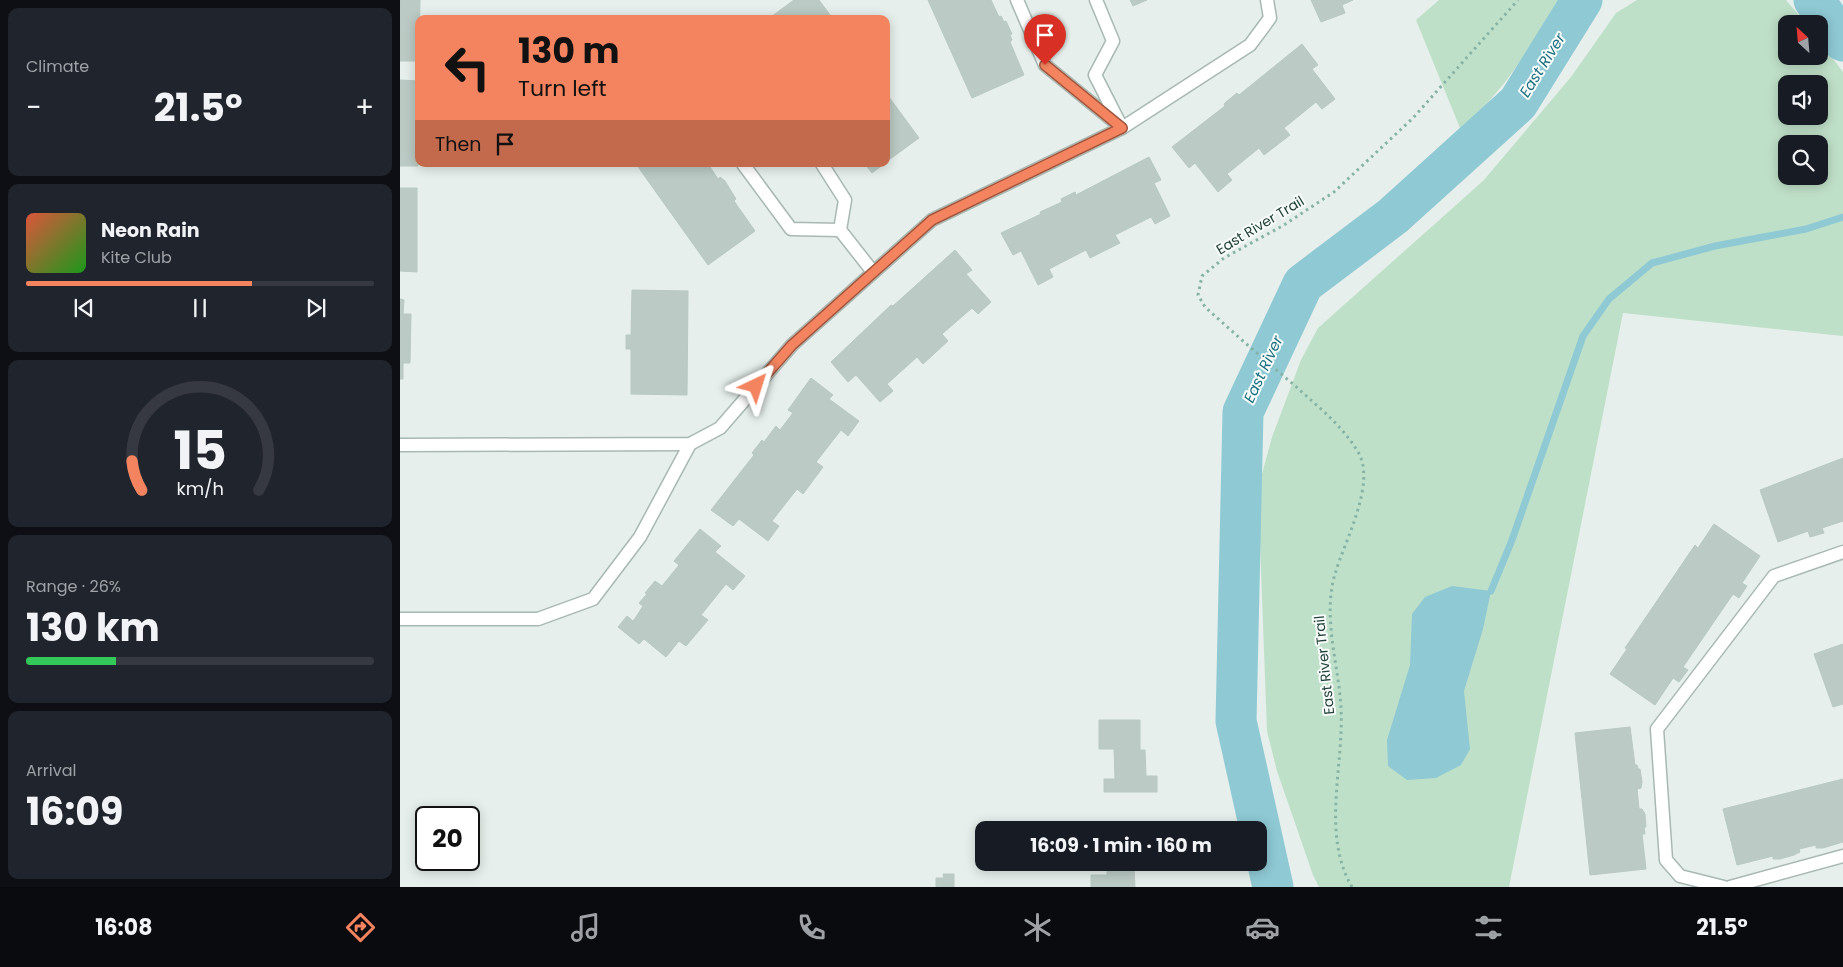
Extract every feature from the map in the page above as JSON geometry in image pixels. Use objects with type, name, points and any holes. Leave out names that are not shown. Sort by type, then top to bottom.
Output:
[{"type":"lane","points":[[1017,0],[1045,65],[1122,128]]},
{"type":"lane","points":[[1096,0],[1113,41],[1096,75],[1122,128]]},
{"type":"lane","points":[[400,445],[690,444],[720,428],[792,345],[932,220],[1122,128],[1250,45],[1270,18],[1267,0]]},
{"type":"lane","points":[[745,167],[791,229],[840,230]]},
{"type":"lane","points":[[824,167],[845,200],[840,230],[873,272]]},
{"type":"lane","points":[[400,619],[538,619],[593,599],[640,537],[690,444]]},
{"type":"lane","points":[[1724,887],[1680,876],[1666,860],[1657,729],[1774,576],[1843,552]]},
{"type":"lane","points":[[1730,887],[1843,856]]},
{"type":"path","name":"East River Trail","points":[[1352,887],[1342,871],[1336,829],[1342,710],[1330,610],[1335,576],[1358,510],[1364,479],[1359,453],[1332,419],[1205,307],[1198,295],[1202,276],[1224,258],[1284,225],[1334,192],[1413,118],[1518,0]]},
{"type":"green space","points":[[1439,0],[1564,0],[1506,81],[1462,133],[1416,20]]},
{"type":"green space","points":[[1637,0],[1786,0],[1798,15],[1778,15],[1778,65],[1828,65],[1828,52],[1843,72],[1843,336],[1623,313],[1509,887],[1319,887],[1313,875],[1277,771],[1267,731],[1258,489],[1272,437],[1301,360],[1318,328],[1483,181],[1571,77],[1616,13]]},
{"type":"water","points":[[1452,586],[1491,591],[1483,629],[1464,691],[1470,749],[1461,765],[1436,778],[1407,780],[1388,766],[1387,740],[1410,665],[1412,614],[1425,597]]},
{"type":"building","points":[[400,0],[420,0],[420,15],[415,15],[415,61],[400,61]]},
{"type":"building","points":[[794,0],[819,0],[830,15],[773,15]]},
{"type":"building","points":[[928,0],[991,0],[999,17],[1001,16],[1004,22],[1006,21],[1012,34],[1010,35],[1012,40],[1010,42],[1024,75],[972,98]]},
{"type":"building","points":[[1130,0],[1147,0],[1133,6]]},
{"type":"building","points":[[1311,0],[1353,0],[1342,5],[1345,13],[1321,22]]},
{"type":"building","points":[[1302,44],[1318,65],[1312,69],[1335,99],[1322,109],[1316,102],[1284,128],[1290,135],[1264,155],[1259,148],[1227,174],[1232,180],[1218,192],[1195,163],[1189,168],[1172,147],[1225,106],[1224,104],[1237,93],[1239,95]]},
{"type":"building","points":[[400,80],[415,81],[415,166],[400,166]]},
{"type":"building","points":[[890,98],[919,138],[890,159]]},
{"type":"building","points":[[1149,157],[1161,180],[1154,183],[1170,216],[1155,224],[1151,217],[1115,235],[1120,243],[1090,258],[1086,250],[1049,269],[1053,277],[1038,285],[1021,251],[1013,255],[1001,233],[1041,214],[1040,212],[1062,202],[1061,199],[1075,192],[1076,195]]},
{"type":"building","points":[[638,167],[710,167],[718,179],[720,177],[725,181],[736,199],[734,201],[755,231],[708,265]]},
{"type":"building","points":[[867,167],[880,167],[872,173]]},
{"type":"building","points":[[400,188],[417,188],[417,272],[400,271]]},
{"type":"building","points":[[955,250],[972,270],[966,274],[991,302],[978,314],[972,308],[942,334],[948,341],[923,364],[917,357],[887,384],[893,391],[880,402],[856,375],[848,382],[831,362],[891,305],[893,306]]},
{"type":"building","points":[[632,290],[688,291],[687,395],[631,394],[631,349],[626,349],[626,335],[631,335]]},
{"type":"building","points":[[400,299],[404,300],[403,314],[411,314],[410,363],[403,363],[403,379],[400,379]]},
{"type":"building","points":[[811,378],[833,395],[829,399],[859,421],[848,436],[841,430],[816,462],[823,467],[803,494],[797,489],[772,521],[779,526],[768,541],[739,519],[733,526],[711,510],[754,455],[752,453],[762,440],[764,442],[776,426],[780,430],[793,413],[788,410]]},
{"type":"building","points":[[1843,458],[1843,521],[1822,528],[1824,533],[1810,537],[1808,531],[1778,542],[1760,490]]},
{"type":"building","points":[[1714,524],[1760,556],[1742,583],[1747,586],[1739,598],[1733,594],[1683,667],[1688,670],[1679,682],[1673,678],[1655,705],[1610,674],[1627,649],[1625,648],[1695,545],[1698,548]]},
{"type":"building","points":[[700,529],[721,546],[715,552],[745,576],[733,590],[726,584],[701,615],[708,620],[686,646],[679,641],[666,657],[644,639],[639,644],[618,627],[627,616],[633,621],[643,606],[639,603],[647,594],[645,593],[655,581],[662,586],[679,565],[674,561]]},
{"type":"building","points":[[1843,644],[1843,704],[1833,707],[1814,654]]},
{"type":"building","points":[[1099,720],[1140,720],[1140,750],[1145,750],[1146,776],[1157,776],[1157,792],[1104,792],[1104,779],[1115,779],[1114,749],[1099,749]]},
{"type":"building","points":[[1630,727],[1635,765],[1640,769],[1642,782],[1641,788],[1637,789],[1639,809],[1642,809],[1645,814],[1645,834],[1642,834],[1646,869],[1590,875],[1575,733]]},
{"type":"building","points":[[1843,779],[1843,842],[1823,848],[1816,848],[1816,845],[1799,849],[1800,852],[1780,859],[1773,859],[1773,856],[1737,865],[1723,809]]},
{"type":"building","points":[[1107,871],[1134,871],[1135,887],[1091,887],[1091,875],[1107,875]]},
{"type":"building","points":[[943,874],[954,874],[954,887],[936,887],[936,878],[944,878]]},
{"type":"waterway","name":"East River","points":[[1273,887],[1236,721],[1243,412],[1303,284],[1393,216],[1518,103],[1582,0]]},
{"type":"waterway","name":"East River","points":[[1814,0],[1843,41]]},
{"type":"waterway","points":[[1491,591],[1512,540],[1583,336],[1609,299],[1652,263],[1715,246],[1806,229],[1843,217]]},
{"type":"route","points":[[756,386],[792,345],[932,220],[1122,128],[1045,65]]}]
